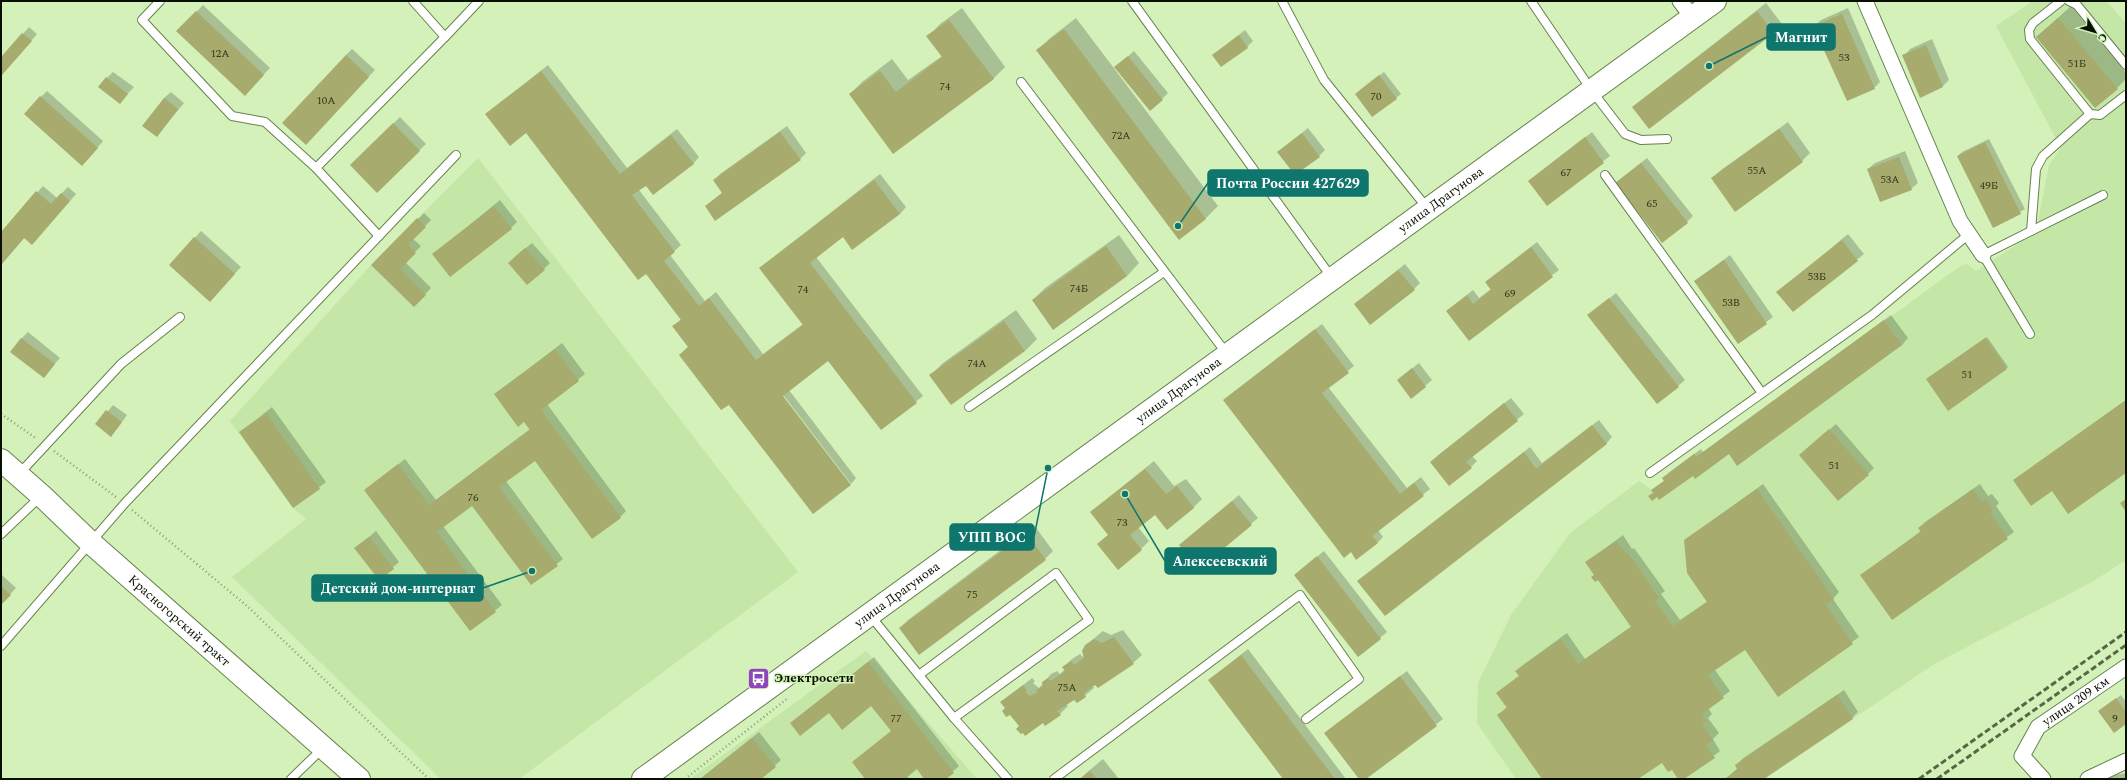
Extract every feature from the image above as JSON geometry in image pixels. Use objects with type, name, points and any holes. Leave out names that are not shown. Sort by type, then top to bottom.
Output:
[{"type":"main road","name":"улица Драгунова","points":[[643,779],[1592,91],[1686,10],[1715,1]]},
{"type":"main road","name":"Красногорский тракт","points":[[1,460],[42,496],[91,544],[359,779]]},
{"type":"street","points":[[1865,1],[1960,221],[1983,255]]},
{"type":"street","name":"улица 209 км","points":[[2043,779],[2022,756],[2038,727],[2126,667]]},
{"type":"street","points":[[2088,779],[2126,761]]},
{"type":"lane","points":[[160,1],[142,20],[232,116],[265,122],[316,168],[379,236]]},
{"type":"lane","points":[[413,1],[445,37]]},
{"type":"lane","points":[[316,168],[479,1]]},
{"type":"lane","points":[[1132,1],[1333,279]]},
{"type":"lane","points":[[1282,1],[1324,80],[1428,209]]},
{"type":"lane","points":[[1531,1],[1592,91],[1625,134],[1641,140],[1667,139]]},
{"type":"lane","points":[[2061,1],[2033,23],[2029,30],[2030,39],[2090,114],[2100,115],[2126,95]]},
{"type":"lane","points":[[2069,1],[2077,5],[2126,65]]},
{"type":"lane","points":[[1020,82],[1227,355]]},
{"type":"lane","points":[[2031,231],[2036,169],[2043,156],[2090,114]]},
{"type":"lane","points":[[1,646],[125,504],[456,155]]},
{"type":"lane","points":[[1605,174],[1762,393]]},
{"type":"lane","points":[[2030,334],[1983,255],[2103,194]]},
{"type":"lane","points":[[1650,473],[1872,315],[1969,234]]},
{"type":"lane","points":[[969,408],[1164,272]]},
{"type":"lane","points":[[18,475],[122,364],[180,317]]},
{"type":"lane","points":[[1,534],[42,496]]},
{"type":"lane","points":[[919,675],[1056,573],[1089,620],[954,718]]},
{"type":"lane","points":[[1054,779],[1300,595],[1359,679],[1306,719]]},
{"type":"lane","points":[[869,614],[954,718],[1008,779]]},
{"type":"lane","points":[[291,779],[324,747]]},
{"type":"path","points":[[1,414],[125,504],[247,606],[430,779]]},
{"type":"shaded area","points":[[2033,1],[2106,1],[2126,23],[2126,560],[2092,582],[1934,664],[1764,779],[1516,779],[1477,723],[1478,683],[1511,615],[1570,533],[1639,481],[1652,490],[1664,481],[1662,478],[1694,454],[1697,457],[1962,265],[1967,264],[1976,271],[2036,232],[2049,165],[2061,148],[1996,26]]},
{"type":"shaded area","points":[[478,158],[798,572],[519,779],[441,779],[232,577],[306,519],[293,508],[230,421],[371,265]]},
{"type":"shaded area","points":[[866,651],[977,779],[690,779]]},
{"type":"building","points":[[196,11],[264,75],[245,96],[176,31]]},
{"type":"building","points":[[1757,11],[1774,33],[1649,129],[1632,107]]},
{"type":"building","points":[[1842,14],[1875,89],[1847,101],[1813,26]]},
{"type":"building","points":[[2058,18],[2118,89],[2095,108],[2036,37]]},
{"type":"building","points":[[949,20],[994,79],[893,154],[849,94],[880,71],[896,92],[942,57],[926,36]]},
{"type":"building","points":[[1064,29],[1206,219],[1179,240],[1036,50]]},
{"type":"building","points":[[22,33],[32,41],[1,76],[1,57]]},
{"type":"building","points":[[1239,35],[1248,48],[1221,67],[1212,55]]},
{"type":"building","points":[[1926,45],[1943,87],[1920,98],[1902,55]]},
{"type":"building","points":[[346,55],[369,77],[306,145],[282,123]]},
{"type":"building","points":[[1128,56],[1163,100],[1150,111],[1114,67]]},
{"type":"building","points":[[541,71],[620,174],[671,135],[694,164],[653,195],[646,186],[632,195],[675,252],[664,261],[699,306],[709,298],[756,360],[803,325],[759,268],[874,180],[900,214],[852,250],[843,237],[810,263],[917,403],[881,430],[828,361],[783,396],[851,485],[813,514],[729,405],[721,410],[679,355],[688,347],[672,326],[681,320],[646,274],[638,280],[526,133],[510,146],[485,114]]},
{"type":"building","points":[[1379,75],[1397,99],[1372,117],[1355,94]]},
{"type":"building","points":[[106,77],[128,94],[120,104],[98,87]]},
{"type":"building","points":[[40,96],[98,148],[82,166],[24,114]]},
{"type":"building","points":[[164,98],[178,109],[157,137],[142,126]]},
{"type":"building","points":[[393,123],[420,151],[377,193],[350,165]]},
{"type":"building","points":[[1779,129],[1803,162],[1735,212],[1711,178]]},
{"type":"building","points":[[780,132],[801,160],[715,221],[705,206],[722,193],[713,180]]},
{"type":"building","points":[[1302,133],[1320,157],[1295,175],[1277,152]]},
{"type":"building","points":[[1585,137],[1604,163],[1547,206],[1528,181]]},
{"type":"building","points":[[1985,142],[2021,214],[1993,228],[1957,156]]},
{"type":"building","points":[[1899,157],[1912,190],[1880,202],[1867,169]]},
{"type":"building","points":[[1641,163],[1688,223],[1662,243],[1615,183]]},
{"type":"building","points":[[36,191],[51,204],[61,193],[70,201],[32,245],[24,238],[1,265],[1,232]]},
{"type":"building","points":[[494,206],[512,229],[450,277],[432,254]]},
{"type":"building","points":[[417,218],[426,227],[408,245],[416,253],[400,269],[426,295],[414,307],[371,265]]},
{"type":"building","points":[[194,237],[235,274],[210,302],[169,265]]},
{"type":"building","points":[[1842,240],[1858,261],[1793,312],[1776,292]]},
{"type":"building","points":[[1106,246],[1127,276],[1053,330],[1032,300]]},
{"type":"building","points":[[1531,247],[1553,277],[1469,341],[1446,311],[1467,295],[1473,304],[1491,290],[1485,282]]},
{"type":"building","points":[[525,248],[545,270],[527,285],[508,263]]},
{"type":"building","points":[[1724,260],[1767,324],[1738,344],[1694,281]]},
{"type":"building","points":[[1398,270],[1415,290],[1370,325],[1354,304]]},
{"type":"building","points":[[1609,298],[1679,387],[1657,404],[1587,315]]},
{"type":"building","points":[[1884,320],[1902,345],[1737,466],[1729,454],[1695,479],[1693,476],[1659,500],[1657,497],[1652,501],[1648,496],[1653,493],[1651,490],[1664,481],[1662,478],[1694,454],[1696,457]]},
{"type":"building","points":[[1004,321],[1025,351],[951,405],[929,375]]},
{"type":"building","points":[[1315,329],[1349,373],[1322,393],[1400,494],[1414,483],[1424,496],[1372,536],[1378,543],[1356,560],[1351,552],[1344,558],[1223,400]]},
{"type":"building","points":[[21,338],[55,364],[44,378],[10,352]]},
{"type":"building","points":[[1985,338],[2007,369],[1948,411],[1926,379]]},
{"type":"building","points":[[555,349],[579,381],[541,410],[621,518],[592,539],[535,461],[499,487],[558,566],[531,585],[472,506],[437,532],[496,612],[470,631],[364,490],[398,464],[429,505],[530,430],[524,422],[518,427],[494,394]]},
{"type":"building","points":[[1412,368],[1426,387],[1411,399],[1397,380]]},
{"type":"building","points":[[2126,400],[2126,473],[2068,514],[2052,491],[2031,506],[2013,480]]},
{"type":"building","points":[[1504,403],[1518,421],[1466,462],[1472,468],[1449,486],[1430,462]]},
{"type":"building","points":[[106,410],[122,422],[111,437],[95,424]]},
{"type":"building","points":[[266,413],[320,489],[293,508],[239,432]]},
{"type":"building","points":[[1592,425],[1607,444],[1385,616],[1357,581],[1524,452],[1536,469]]},
{"type":"building","points":[[1829,429],[1869,475],[1838,501],[1799,455]]},
{"type":"building","points":[[1145,469],[1166,494],[1177,486],[1194,508],[1167,530],[1155,515],[1130,535],[1142,550],[1118,570],[1097,544],[1108,535],[1090,512]]},
{"type":"building","points":[[1757,489],[1834,599],[1826,605],[1853,644],[1778,697],[1745,650],[1708,675],[1724,698],[1702,714],[1707,721],[1702,725],[1713,740],[1706,745],[1715,758],[1684,779],[1678,779],[1672,770],[1668,772],[1662,763],[1638,779],[1542,779],[1497,715],[1507,708],[1496,693],[1519,676],[1515,671],[1561,639],[1578,664],[1631,627],[1598,580],[1595,582],[1591,577],[1594,575],[1585,562],[1616,541],[1626,554],[1628,553],[1659,598],[1655,601],[1673,626],[1707,602],[1687,573],[1684,540]]},
{"type":"building","points":[[1973,489],[1982,502],[1986,499],[1993,510],[1990,512],[2008,539],[1892,620],[1860,575],[1921,532],[1918,528]]},
{"type":"building","points":[[2126,499],[2126,512],[2120,503]]},
{"type":"building","points":[[1232,501],[1252,525],[1199,569],[1179,545]]},
{"type":"building","points":[[1026,533],[1046,560],[919,655],[899,628]]},
{"type":"building","points":[[369,537],[394,569],[379,580],[354,548]]},
{"type":"building","points":[[1317,556],[1381,639],[1358,657],[1294,575]]},
{"type":"building","points":[[1,586],[11,595],[1,605]]},
{"type":"building","points":[[1114,637],[1134,664],[1098,688],[1095,685],[1084,693],[1086,697],[1077,703],[1074,700],[1057,711],[1061,715],[1045,726],[1043,723],[1025,736],[1016,729],[1019,726],[1010,715],[1006,717],[1002,711],[1005,708],[1000,702],[1023,685],[1027,691],[1025,692],[1030,696],[1038,692],[1036,690],[1043,686],[1042,682],[1048,678],[1051,681],[1065,671],[1062,667],[1071,661],[1074,665],[1084,658],[1082,651],[1085,645],[1094,639],[1102,643]]},
{"type":"building","points":[[1241,655],[1335,779],[1283,779],[1208,680]]},
{"type":"building","points":[[868,662],[954,773],[946,779],[924,779],[917,769],[905,779],[865,779],[852,762],[891,731],[871,706],[842,730],[829,713],[800,736],[790,723]]},
{"type":"building","points":[[1400,676],[1437,726],[1366,779],[1359,779],[1324,733]]},
{"type":"building","points":[[1837,695],[1853,719],[1764,779],[1725,779],[1737,769],[1735,765]]},
{"type":"building","points":[[2116,698],[2126,712],[2126,724],[2114,733],[2098,711]]},
{"type":"building","points":[[752,738],[776,767],[761,779],[700,779]]},
{"type":"building","points":[[1090,771],[1097,779],[1080,779]]},
{"type":"railway","points":[[1919,779],[2126,632]]},
{"type":"railway","points":[[1937,779],[2126,645]]},
{"type":"place","name":"Магнит","points":[[1709,66]]},
{"type":"place","name":"Почта России 427629","points":[[1178,226]]},
{"type":"place","name":"УПП ВОС","points":[[1048,468]]},
{"type":"place","name":"Алексеевский","points":[[1125,494]]},
{"type":"place","name":"Детский дом-интернат","points":[[532,571]]},
{"type":"place","name":"Электросети","points":[[759,678]]}]
